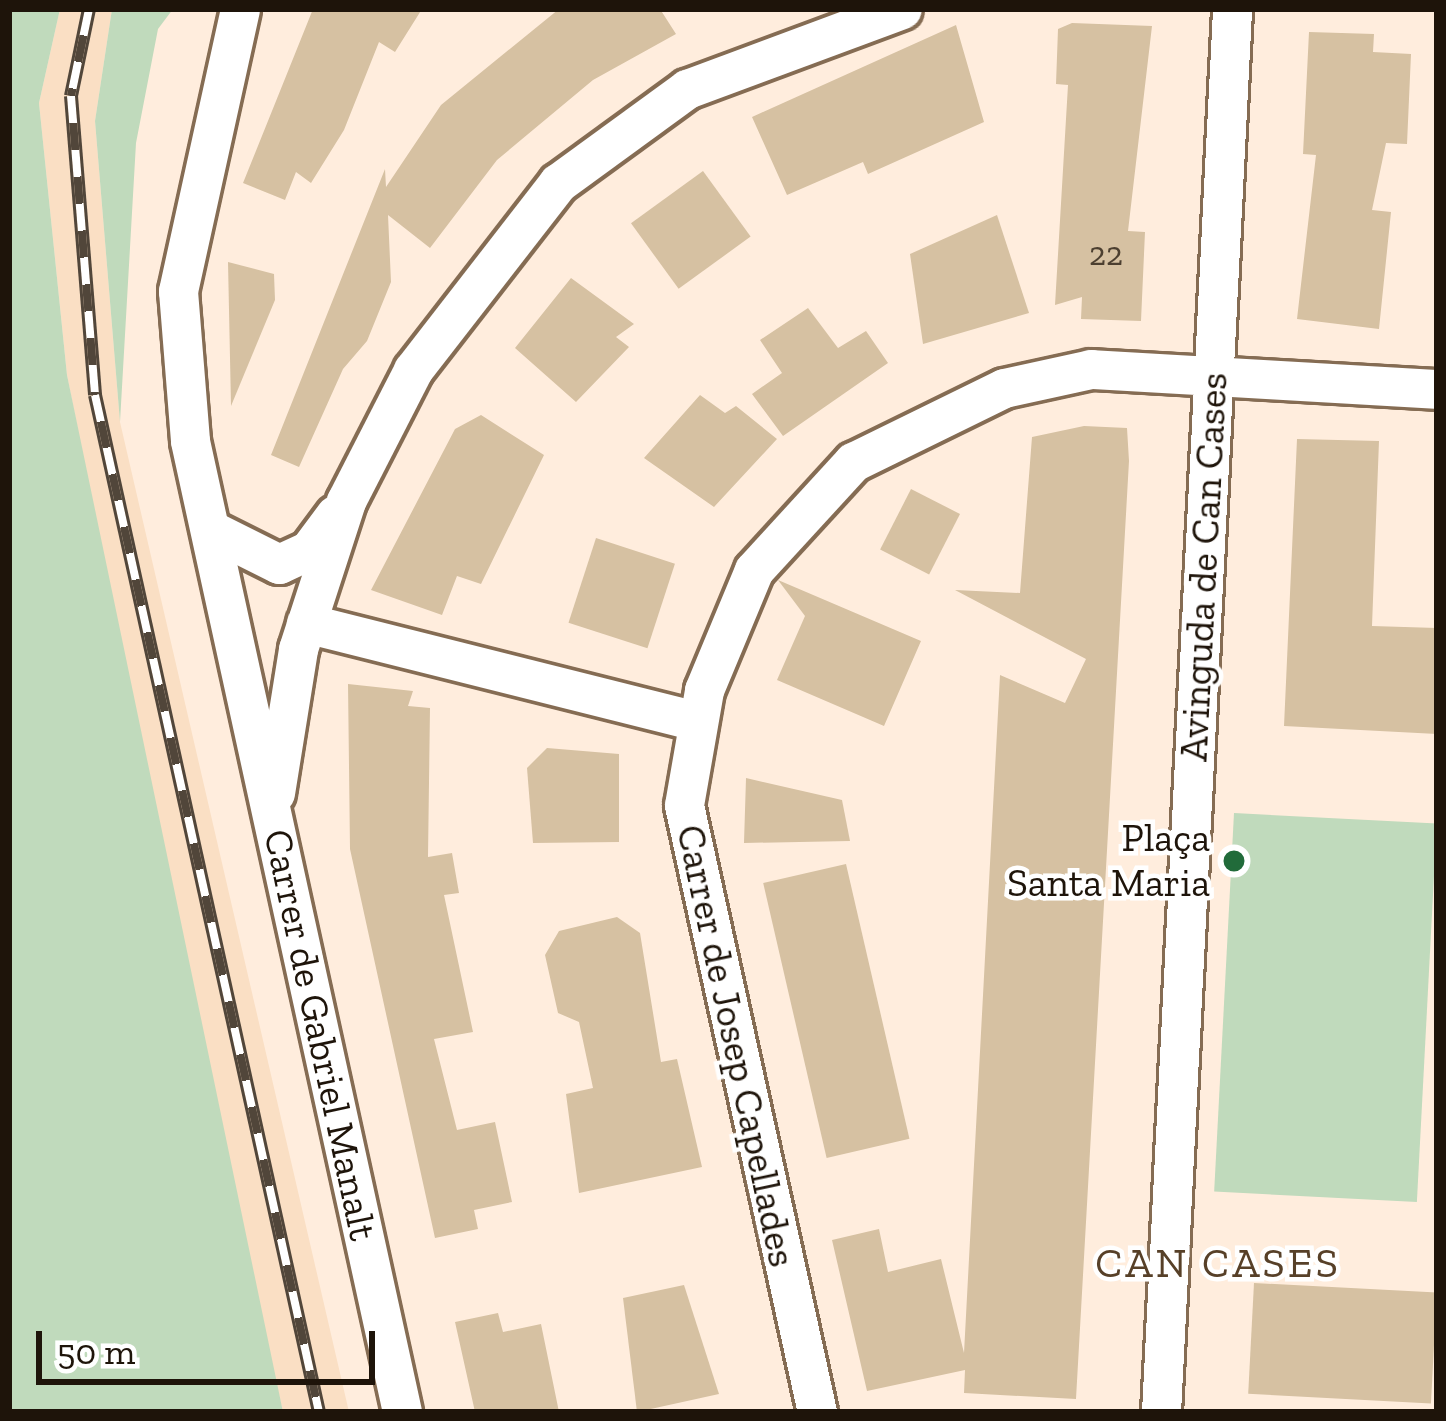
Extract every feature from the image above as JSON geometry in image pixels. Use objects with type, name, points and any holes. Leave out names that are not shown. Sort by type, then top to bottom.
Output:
[{"type":"street","points":[[241,9],[178,290],[211,530],[272,816]]},
{"type":"street","name":"Carrer de Gabriel Manalt","points":[[402,1412],[272,816],[306,623],[346,501],[413,370],[558,183],[687,89],[902,9]]},
{"type":"street","name":"Avinguda de Can Cases","points":[[1161,1412],[1232,9]]},
{"type":"street","name":"Carrer de Josep Capellades","points":[[817,1412],[692,875],[684,805],[697,721],[754,570],[853,462],[1004,388],[1091,369],[1437,389]]},
{"type":"street","points":[[211,530],[247,557],[280,564],[309,550],[346,501]]},
{"type":"street","points":[[306,623],[697,721]]},
{"type":"shaded area","points":[[60,9],[112,9],[95,121],[120,422],[349,1412],[283,1412],[215,1119],[67,375],[39,103]]},
{"type":"green space","points":[[9,9],[60,9],[39,103],[67,375],[283,1412],[9,1412]]},
{"type":"green space","points":[[112,9],[173,9],[158,29],[136,143],[120,422],[95,121]]},
{"type":"green space","points":[[1234,813],[1437,824],[1417,1202],[1214,1191]]},
{"type":"building","points":[[313,9],[422,9],[395,52],[379,42],[344,130],[311,183],[296,172],[285,200],[243,183]]},
{"type":"building","points":[[559,9],[660,9],[676,34],[593,80],[497,160],[430,248],[388,215],[391,282],[367,341],[343,369],[299,467],[271,455],[385,169],[386,187],[441,105]]},
{"type":"building","points":[[1072,23],[1152,26],[1128,231],[1145,232],[1141,321],[1081,319],[1082,297],[1055,305],[1068,85],[1056,84],[1058,29]]},
{"type":"building","points":[[956,25],[984,122],[868,174],[863,162],[787,195],[752,117]]},
{"type":"building","points":[[1309,32],[1374,34],[1373,52],[1411,54],[1407,144],[1386,143],[1372,210],[1391,212],[1379,329],[1297,319],[1316,155],[1303,154]]},
{"type":"building","points":[[703,171],[751,237],[679,289],[631,223]]},
{"type":"building","points":[[997,215],[1029,313],[923,344],[910,254]]},
{"type":"building","points":[[228,262],[274,274],[275,300],[231,406]]},
{"type":"building","points":[[571,278],[634,324],[616,337],[629,347],[576,402],[515,348]]},
{"type":"building","points":[[808,308],[838,348],[866,331],[888,363],[783,436],[752,394],[782,373],[760,340]]},
{"type":"building","points":[[700,395],[725,413],[736,406],[777,439],[714,507],[644,458]]},
{"type":"building","points":[[481,415],[544,455],[481,584],[457,576],[442,615],[371,590],[455,429]]},
{"type":"building","points":[[1084,426],[1127,428],[1129,461],[1076,1399],[964,1393],[965,1370],[867,1391],[832,1240],[879,1229],[888,1272],[941,1259],[964,1353],[1000,675],[1065,703],[1086,659],[955,590],[1020,593],[1032,437]]},
{"type":"building","points":[[1297,439],[1379,441],[1372,626],[1437,628],[1437,734],[1284,726]]},
{"type":"building","points":[[911,489],[960,514],[929,575],[880,550]]},
{"type":"building","points":[[596,538],[675,564],[647,648],[568,623]]},
{"type":"building","points":[[778,580],[921,641],[884,726],[777,680],[805,616]]},
{"type":"building","points":[[348,684],[413,691],[408,706],[430,708],[428,857],[452,853],[459,893],[444,895],[473,1032],[434,1039],[457,1130],[495,1122],[512,1202],[474,1210],[478,1229],[435,1238],[350,849]]},
{"type":"building","points":[[547,748],[619,754],[619,842],[533,843],[527,768]]},
{"type":"building","points":[[746,778],[842,800],[850,841],[744,843]]},
{"type":"building","points":[[846,864],[909,1139],[827,1158],[763,883]]},
{"type":"building","points":[[617,917],[640,933],[661,1062],[677,1059],[702,1167],[579,1193],[566,1094],[593,1088],[579,1022],[558,1013],[545,955],[559,931]]},
{"type":"building","points":[[1254,1283],[1437,1293],[1431,1403],[1248,1394]]},
{"type":"building","points":[[684,1285],[719,1394],[637,1412],[623,1298]]},
{"type":"building","points":[[498,1313],[503,1332],[541,1324],[559,1412],[475,1412],[455,1322]]},
{"type":"railway","points":[[89,9],[71,96],[95,395],[319,1412]]},
{"type":"place","name":"Plaça Santa Maria","points":[[1234,861]]},
{"type":"district","name":"CAN CASES","points":[[1218,1263]]}]
